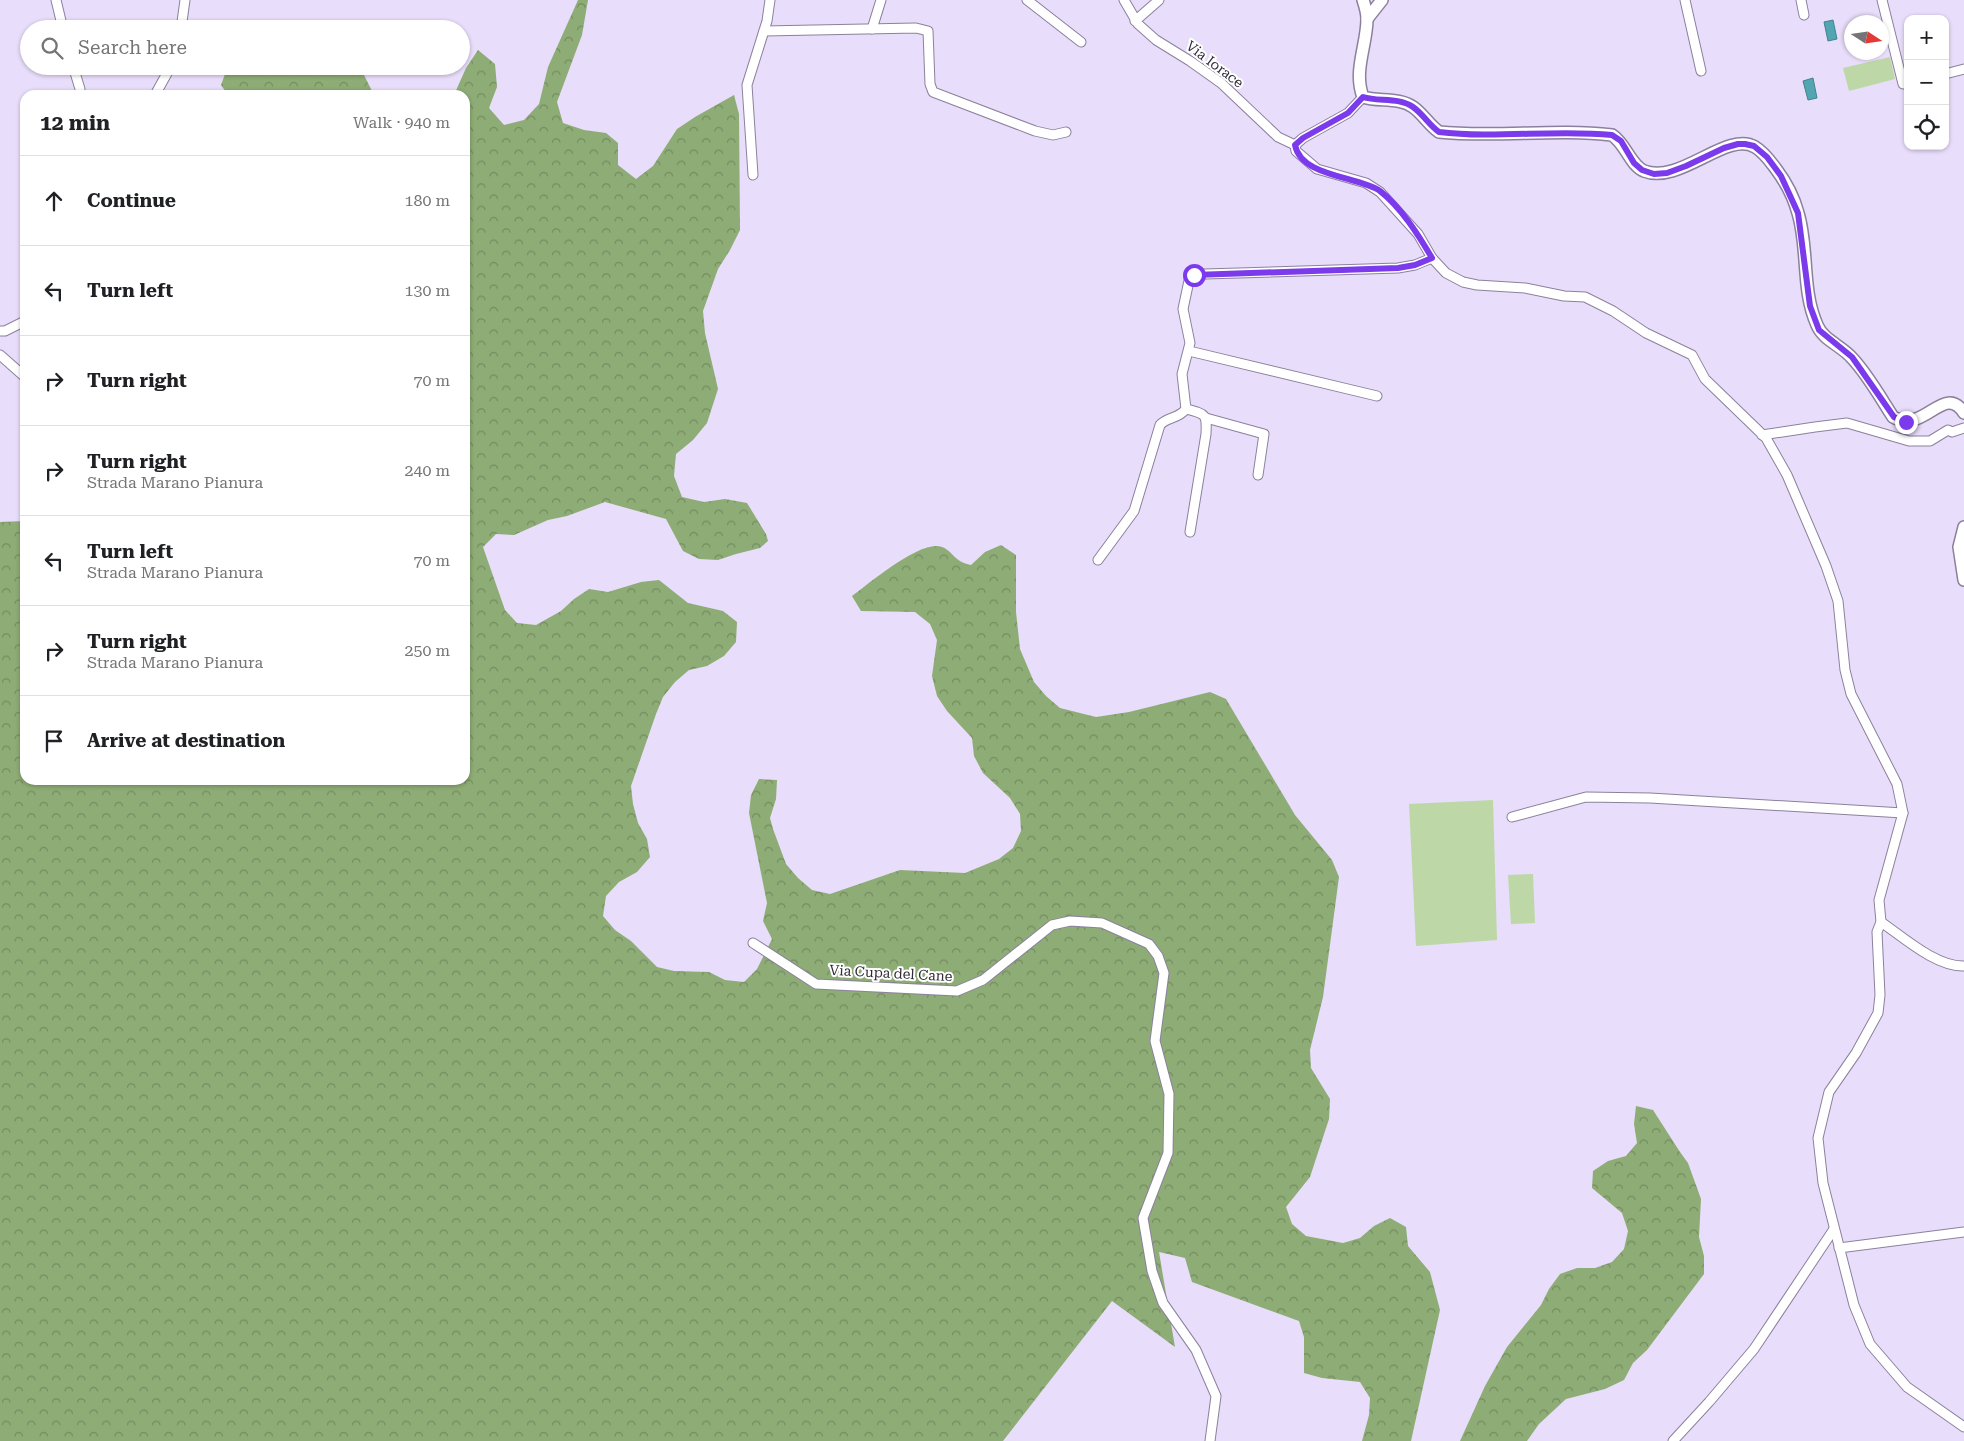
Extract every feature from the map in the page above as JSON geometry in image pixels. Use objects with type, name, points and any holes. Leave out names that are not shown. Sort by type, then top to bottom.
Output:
[{"type":"street","points":[[56,0],[61,20]]},
{"type":"street","points":[[182,20],[185,0]]},
{"type":"street","points":[[753,175],[747,85],[767,21],[770,0]]},
{"type":"street","points":[[872,29],[881,0]]},
{"type":"street","points":[[1027,0],[1081,42]]},
{"type":"street","name":"Via Iorace","points":[[1124,0],[1136,21],[1156,40],[1190,60],[1221,83],[1278,137],[1295,145]]},
{"type":"street","points":[[1136,21],[1159,0]]},
{"type":"street","points":[[1363,0],[1368,19],[1359,81],[1363,97]]},
{"type":"street","points":[[1368,19],[1382,0]]},
{"type":"street","points":[[1684,0],[1701,71]]},
{"type":"street","points":[[1801,0],[1804,15]]},
{"type":"street","points":[[1882,0],[1904,84]]},
{"type":"street","points":[[764,31],[916,28],[928,31],[930,84],[933,92],[1035,132],[1053,135],[1066,132]]},
{"type":"street","points":[[1949,73],[1964,70]]},
{"type":"street","points":[[76,75],[80,89]]},
{"type":"street","points":[[158,90],[166,75]]},
{"type":"street","points":[[1363,97],[1348,113],[1303,138],[1295,145],[1296,151],[1317,169],[1366,183],[1380,192],[1418,234],[1432,258],[1446,273],[1463,282],[1476,286],[1525,288],[1564,296],[1585,297],[1613,311],[1646,333],[1692,355],[1705,378],[1762,436],[1788,475],[1826,566],[1838,601],[1844,670],[1851,694],[1897,784],[1903,813],[1879,900],[1880,922],[1877,932],[1880,995],[1878,1013],[1856,1053],[1830,1092],[1818,1138],[1823,1183],[1854,1305],[1870,1344],[1907,1387],[1964,1428]]},
{"type":"street","points":[[1363,97],[1405,103],[1413,107],[1439,132],[1499,134],[1545,132],[1612,135],[1621,141],[1634,163],[1642,170],[1654,174],[1667,173],[1686,166],[1724,148],[1745,144],[1754,146],[1767,157],[1781,176],[1798,213],[1810,306],[1819,330],[1852,357],[1894,417],[1900,421],[1914,421],[1943,403],[1955,404],[1964,413]]},
{"type":"street","points":[[1098,560],[1134,511],[1160,425],[1164,421],[1180,416],[1186,409],[1182,380],[1189,351],[1189,334],[1183,309],[1190,276],[1398,268],[1415,265],[1432,258]]},
{"type":"street","points":[[0,332],[20,323]]},
{"type":"street","points":[[1189,351],[1377,396]]},
{"type":"street","points":[[0,355],[20,373]]},
{"type":"street","points":[[1186,409],[1202,413],[1206,418],[1264,434],[1258,475]]},
{"type":"street","points":[[1190,532],[1206,434],[1206,418]]},
{"type":"street","points":[[1762,436],[1815,426],[1847,424],[1909,441],[1930,441],[1948,430],[1952,432],[1964,428]]},
{"type":"street","points":[[1964,527],[1959,547],[1964,580]]},
{"type":"street","points":[[1512,817],[1586,798],[1650,798],[1903,813]]},
{"type":"street","name":"Via Cupa del Cane","points":[[752,944],[816,984],[957,991],[983,980],[1052,925],[1070,921],[1102,924],[1149,944],[1158,956],[1164,973],[1155,1041],[1169,1094],[1168,1153],[1143,1218],[1152,1271],[1163,1303],[1196,1350],[1216,1396],[1210,1441]]},
{"type":"street","points":[[1880,922],[1936,959],[1953,966],[1964,966]]},
{"type":"street","points":[[1672,1441],[1709,1402],[1754,1349],[1834,1229]]},
{"type":"street","points":[[1839,1248],[1964,1232]]},
{"type":"green space","points":[[578,0],[588,0],[582,35],[557,102],[563,123],[584,130],[606,133],[618,143],[618,165],[636,179],[653,166],[677,129],[734,95],[739,114],[740,230],[718,269],[703,311],[705,333],[718,389],[707,423],[693,440],[676,454],[674,476],[682,497],[704,502],[725,499],[747,503],[766,534],[768,541],[760,548],[718,560],[699,559],[683,551],[666,519],[605,502],[567,516],[548,520],[514,535],[496,534],[483,547],[505,610],[517,623],[536,625],[561,611],[589,589],[608,592],[641,582],[659,580],[688,603],[723,611],[737,622],[736,642],[724,656],[707,666],[689,670],[675,682],[663,697],[631,786],[638,823],[647,839],[650,857],[637,872],[619,882],[606,896],[603,916],[615,930],[631,941],[657,967],[674,971],[709,972],[725,980],[744,982],[757,969],[772,939],[763,921],[767,903],[749,813],[751,795],[759,779],[777,780],[776,799],[770,818],[773,829],[786,864],[812,890],[830,894],[900,870],[965,873],[999,859],[1013,848],[1021,831],[1020,814],[1010,798],[983,773],[974,756],[972,738],[947,711],[937,696],[932,676],[937,640],[930,624],[915,612],[861,611],[852,596],[896,564],[922,549],[933,546],[942,547],[965,564],[971,565],[985,552],[1001,545],[1016,555],[1016,612],[1020,649],[1034,682],[1046,696],[1060,708],[1096,717],[1129,712],[1210,692],[1226,699],[1295,815],[1332,860],[1339,877],[1323,997],[1310,1050],[1311,1068],[1330,1099],[1329,1119],[1310,1177],[1286,1207],[1292,1224],[1306,1236],[1343,1243],[1360,1238],[1374,1226],[1390,1218],[1406,1227],[1408,1246],[1430,1272],[1440,1310],[1411,1441],[1362,1441],[1369,1415],[1370,1398],[1360,1382],[1322,1378],[1304,1373],[1304,1337],[1299,1321],[1192,1282],[1185,1258],[1159,1252],[1175,1347],[1112,1301],[1003,1441],[0,1441],[0,522],[20,521],[20,785],[470,785],[470,90],[456,90],[463,75],[470,75],[470,62],[478,50],[495,64],[497,87],[489,108],[504,125],[524,120],[539,104],[548,67]]},
{"type":"green space","points":[[225,75],[364,75],[372,90],[224,90],[221,85]]},
{"type":"green space","points":[[1636,1106],[1653,1110],[1688,1163],[1701,1199],[1699,1237],[1704,1256],[1704,1274],[1647,1350],[1633,1363],[1624,1380],[1605,1389],[1566,1399],[1539,1424],[1527,1441],[1460,1441],[1485,1386],[1507,1347],[1541,1305],[1549,1289],[1560,1274],[1577,1268],[1595,1268],[1612,1262],[1624,1249],[1628,1231],[1622,1213],[1592,1188],[1593,1171],[1608,1161],[1626,1156],[1637,1143],[1634,1124]]},
{"type":"shaded area","points":[[1833,20],[1837,39],[1828,41],[1824,22]]},
{"type":"shaded area","points":[[1889,57],[1895,79],[1849,91],[1843,68],[1877,60],[1889,60]]},
{"type":"shaded area","points":[[1813,78],[1817,98],[1808,100],[1803,81]]},
{"type":"shaded area","points":[[1493,800],[1497,940],[1416,946],[1409,804]]},
{"type":"shaded area","points":[[1533,874],[1535,923],[1511,924],[1508,875]]},
{"type":"route","points":[[1194,275],[1398,268],[1415,265],[1432,258],[1418,234],[1380,192],[1366,183],[1317,169],[1296,151],[1295,145],[1303,138],[1348,113],[1363,97],[1405,103],[1413,107],[1439,132],[1499,134],[1545,132],[1612,135],[1621,141],[1634,163],[1642,170],[1654,174],[1667,173],[1724,148],[1745,144],[1754,146],[1767,157],[1781,176],[1794,202],[1801,231],[1810,306],[1819,330],[1852,357],[1894,417],[1906,422]]}]
